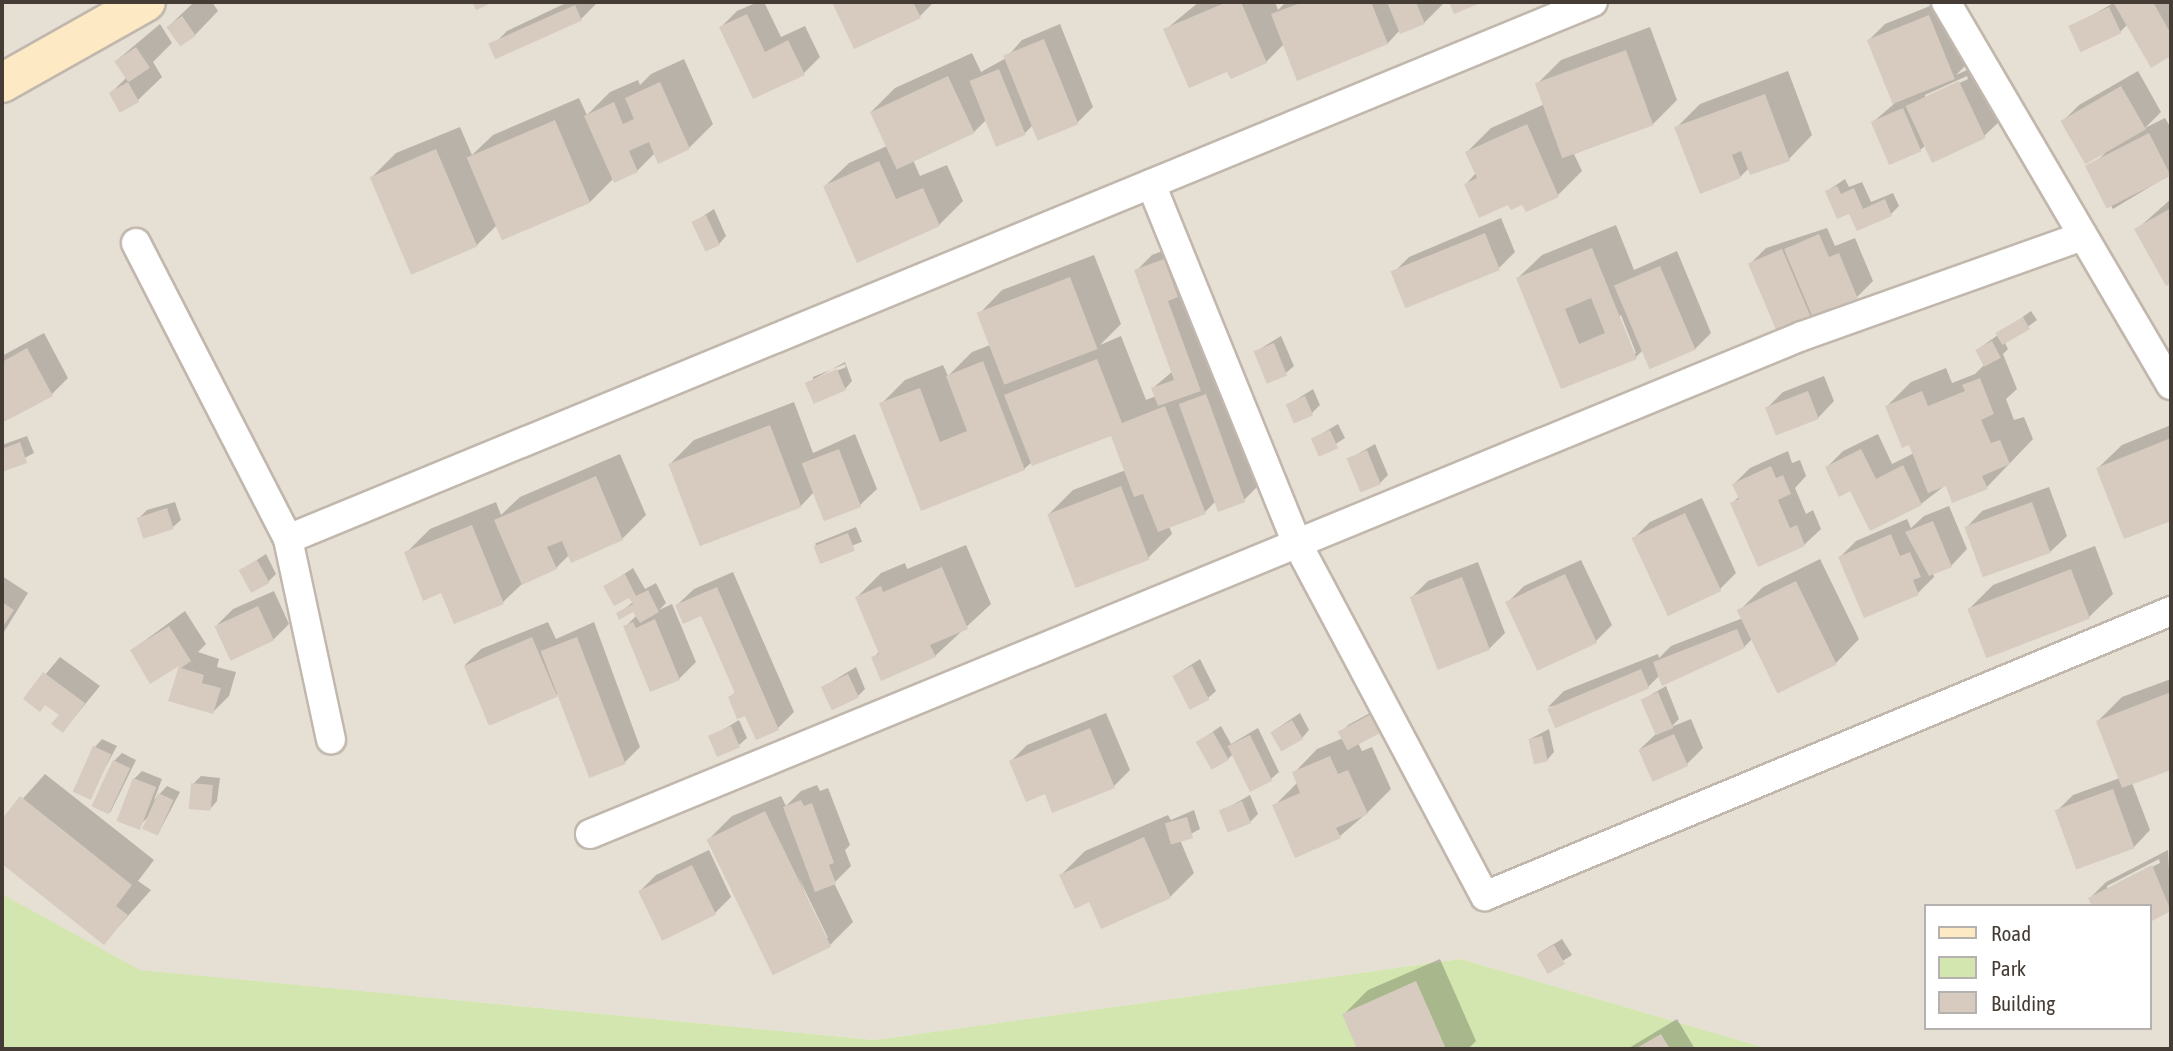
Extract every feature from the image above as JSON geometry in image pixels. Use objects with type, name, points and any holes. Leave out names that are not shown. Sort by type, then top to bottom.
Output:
[{"type":"street","points":[[2,83],[146,2]]},
{"type":"street","points":[[288,539],[1593,2]]},
{"type":"street","points":[[1946,2],[2171,385]]},
{"type":"street","points":[[1151,184],[1297,543],[1485,896],[2171,611]]},
{"type":"street","points":[[590,834],[1802,336],[2083,236]]},
{"type":"street","points":[[136,243],[288,539],[331,739]]},
{"type":"shaded area","points":[[2,2],[2171,2],[2171,1049],[1769,1049],[1461,959],[875,1040],[139,970],[2,894]]},
{"type":"green space","points":[[2,894],[140,970],[875,1040],[1461,959],[1769,1049],[2,1049]]},
{"type":"building","points":[[472,2],[494,2],[476,10]]},
{"type":"building","points":[[832,2],[913,2],[921,18],[854,49]]},
{"type":"building","points":[[1227,2],[1241,2],[1267,63],[1231,79],[1227,72],[1189,88],[1163,29]]},
{"type":"building","points":[[1303,2],[1371,2],[1388,44],[1297,81],[1271,14]]},
{"type":"building","points":[[1387,2],[1416,2],[1425,24],[1400,34]]},
{"type":"building","points":[[1449,2],[1483,2],[1454,14]]},
{"type":"building","points":[[2113,2],[2153,2],[2171,34],[2171,56],[2151,68]]},
{"type":"building","points":[[575,5],[582,21],[495,59],[488,44]]},
{"type":"building","points":[[2109,7],[2121,33],[2080,52],[2068,26]]},
{"type":"building","points":[[747,14],[765,52],[788,40],[805,75],[753,99],[719,27]]},
{"type":"building","points":[[1929,15],[1955,79],[1893,104],[1867,40]]},
{"type":"building","points":[[182,16],[196,36],[180,47],[166,27]]},
{"type":"building","points":[[1044,39],[1078,124],[1038,141],[1003,55]]},
{"type":"building","points":[[136,47],[150,68],[128,82],[114,62]]},
{"type":"building","points":[[1626,50],[1653,125],[1562,158],[1535,83]]},
{"type":"building","points":[[999,69],[1026,135],[996,147],[969,81]]},
{"type":"building","points":[[948,76],[975,133],[897,169],[870,112]]},
{"type":"building","points":[[1959,81],[1986,138],[1932,163],[1906,106]]},
{"type":"building","points":[[128,82],[139,102],[120,113],[109,93]]},
{"type":"building","points":[[660,82],[690,149],[658,164],[649,142],[629,151],[638,172],[614,183],[584,116],[614,102],[623,124],[634,119],[625,98]]},
{"type":"building","points":[[2121,86],[2146,129],[2085,164],[2060,121]]},
{"type":"building","points":[[1765,94],[1790,161],[1750,175],[1741,151],[1732,155],[1741,178],[1700,194],[1674,127]]},
{"type":"building","points":[[1903,108],[1921,151],[1889,165],[1871,122]]},
{"type":"building","points":[[555,120],[590,203],[502,240],[467,158]]},
{"type":"building","points":[[1527,124],[1559,197],[1526,212],[1522,205],[1511,210],[1508,205],[1479,218],[1464,184],[1477,178],[1465,152]]},
{"type":"building","points":[[2149,133],[2171,176],[2107,208],[2085,166]]},
{"type":"building","points":[[436,149],[477,247],[411,275],[370,177]]},
{"type":"building","points":[[879,161],[896,199],[923,188],[940,226],[857,263],[823,186]]},
{"type":"building","points":[[1837,186],[1841,194],[1854,188],[1863,209],[1885,199],[1892,216],[1857,231],[1849,214],[1837,219],[1825,191]]},
{"type":"building","points":[[2171,208],[2171,283],[2166,286],[2134,229]]},
{"type":"building","points":[[706,215],[720,245],[705,252],[691,222]]},
{"type":"building","points":[[1485,233],[1500,270],[1405,308],[1390,271]]},
{"type":"building","points":[[1819,234],[1829,257],[1839,253],[1858,299],[1813,318],[1784,249]]},
{"type":"building","points":[[1592,248],[1637,359],[1561,389],[1516,278]],"holes":[[[1591,298],[1605,333],[1579,344],[1565,309]]]},
{"type":"building","points":[[1782,249],[1812,319],[1778,333],[1748,263]]},
{"type":"building","points":[[1164,259],[1178,297],[1168,301],[1201,391],[1158,406],[1151,388],[1174,380],[1134,270]]},
{"type":"building","points":[[1660,266],[1696,350],[1650,369],[1614,286]]},
{"type":"building","points":[[1070,277],[1098,349],[1004,385],[977,313]]},
{"type":"building","points":[[2023,317],[2030,329],[2002,345],[1995,333]]},
{"type":"building","points":[[1992,341],[2001,358],[1984,367],[1975,350]]},
{"type":"building","points":[[1274,343],[1287,375],[1267,384],[1254,351]]},
{"type":"building","points":[[27,348],[53,396],[2,423],[2,362]]},
{"type":"building","points":[[1097,359],[1122,423],[1165,406],[1206,514],[1158,532],[1143,494],[1134,497],[1111,436],[1032,466],[1004,395]]},
{"type":"building","points":[[983,361],[1025,470],[921,511],[879,403],[920,388],[940,442],[967,431],[946,376]]},
{"type":"building","points":[[837,369],[846,390],[814,404],[805,383]]},
{"type":"building","points":[[1980,378],[1994,414],[1981,420],[1991,443],[2000,440],[2010,464],[1982,476],[1988,489],[1952,503],[1946,486],[1928,493],[1909,445],[1902,448],[1885,406],[1922,391],[1928,406],[1965,391],[1962,385]]},
{"type":"building","points":[[1808,391],[1819,419],[1776,435],[1765,407]]},
{"type":"building","points":[[1206,394],[1245,502],[1218,512],[1179,404]]},
{"type":"building","points":[[1305,396],[1313,415],[1294,424],[1286,404]]},
{"type":"building","points":[[770,425],[802,507],[700,546],[668,464]]},
{"type":"building","points":[[1330,430],[1338,448],[1319,457],[1311,439]]},
{"type":"building","points":[[2171,438],[2171,521],[2124,539],[2096,468]]},
{"type":"building","points":[[20,442],[27,463],[2,472],[2,449]]},
{"type":"building","points":[[839,449],[861,507],[824,521],[802,463]]},
{"type":"building","points":[[1861,449],[1876,479],[1903,465],[1922,505],[1870,531],[1850,491],[1839,497],[1825,467]]},
{"type":"building","points":[[1367,450],[1381,484],[1360,493],[1347,458]]},
{"type":"building","points":[[1771,466],[1776,478],[1783,475],[1791,494],[1778,500],[1790,528],[1797,525],[1805,546],[1758,567],[1730,503],[1739,499],[1732,484]]},
{"type":"building","points":[[596,476],[623,540],[571,563],[562,541],[547,547],[557,569],[522,585],[494,520]]},
{"type":"building","points":[[1121,486],[1149,560],[1076,588],[1047,514]]},
{"type":"building","points":[[2032,502],[2050,553],[1983,577],[1964,527]]},
{"type":"building","points":[[167,508],[174,529],[143,539],[137,518]]},
{"type":"building","points":[[1685,513],[1721,591],[1668,616],[1632,538]]},
{"type":"building","points":[[1933,521],[1952,567],[1929,576],[1905,532]]},
{"type":"building","points":[[472,525],[504,604],[454,624],[441,593],[423,601],[404,552]]},
{"type":"building","points":[[848,533],[855,551],[820,564],[813,546]]},
{"type":"building","points":[[1891,534],[1900,556],[1910,552],[1921,577],[1913,580],[1919,595],[1864,618],[1838,557]]},
{"type":"building","points":[[257,560],[270,583],[251,593],[239,570]]},
{"type":"building","points":[[942,567],[968,629],[930,645],[936,657],[881,681],[871,657],[879,654],[855,597],[881,586],[883,592]]},
{"type":"building","points":[[2071,569],[2090,618],[1986,658],[1967,609]]},
{"type":"building","points":[[625,574],[636,596],[648,590],[659,612],[640,623],[633,612],[619,620],[616,613],[633,604],[629,598],[614,606],[603,586]]},
{"type":"building","points":[[1565,574],[1597,643],[1537,671],[1505,602]]},
{"type":"building","points":[[1462,577],[1490,650],[1438,670],[1410,597]]},
{"type":"building","points":[[1796,581],[1837,665],[1777,694],[1737,610]]},
{"type":"building","points":[[717,587],[779,730],[756,740],[745,716],[737,719],[728,697],[735,693],[701,616],[683,624],[675,605]]},
{"type":"building","points":[[2,602],[14,610],[2,628]]},
{"type":"building","points":[[258,606],[274,640],[231,661],[214,626]]},
{"type":"building","points":[[655,619],[680,680],[650,692],[623,626],[633,622],[636,628]]},
{"type":"building","points":[[169,626],[191,661],[181,668],[204,675],[202,683],[221,688],[213,714],[168,701],[179,666],[150,684],[130,650]]},
{"type":"building","points":[[1737,629],[1745,648],[1662,686],[1653,662]]},
{"type":"building","points":[[532,637],[557,697],[489,726],[464,666]]},
{"type":"building","points":[[577,637],[626,764],[589,778],[541,651]]},
{"type":"building","points":[[1192,666],[1209,700],[1190,710],[1172,676]]},
{"type":"building","points":[[1641,669],[1649,688],[1555,728],[1547,709]]},
{"type":"building","points":[[43,672],[85,703],[63,733],[51,724],[59,715],[45,705],[40,712],[23,699]]},
{"type":"building","points":[[848,674],[859,698],[832,710],[821,687]]},
{"type":"building","points":[[1658,692],[1673,728],[1656,735],[1641,699]]},
{"type":"building","points":[[2171,692],[2171,770],[2122,788],[2096,721]]},
{"type":"building","points":[[1373,713],[1383,732],[1348,750],[1338,732]]},
{"type":"building","points":[[1292,720],[1303,739],[1281,752],[1270,732]]},
{"type":"building","points":[[731,726],[740,747],[717,757],[708,736]]},
{"type":"building","points":[[1090,728],[1115,788],[1052,813],[1045,794],[1026,802],[1009,761]]},
{"type":"building","points":[[1213,732],[1229,760],[1212,770],[1196,742]]},
{"type":"building","points":[[1674,734],[1688,766],[1653,782],[1638,750]]},
{"type":"building","points":[[1250,735],[1272,781],[1250,792],[1228,746]]},
{"type":"building","points":[[1542,736],[1548,761],[1534,764],[1528,739]]},
{"type":"building","points":[[93,746],[111,754],[91,800],[73,792]]},
{"type":"building","points":[[1330,756],[1338,774],[1348,770],[1368,814],[1336,828],[1341,838],[1295,858],[1272,805],[1300,793],[1292,772]]},
{"type":"building","points":[[113,760],[130,768],[109,814],[91,806]]},
{"type":"building","points":[[133,778],[156,787],[140,830],[117,821]]},
{"type":"building","points":[[191,783],[213,785],[211,811],[189,809]]},
{"type":"building","points":[[2113,789],[2135,848],[2076,869],[2055,810]]},
{"type":"building","points":[[158,793],[174,800],[158,836],[142,829]]},
{"type":"building","points":[[20,796],[132,885],[116,906],[128,915],[104,945],[2,864],[2,819]]},
{"type":"building","points":[[801,800],[804,806],[812,803],[834,863],[829,865],[836,884],[815,892],[783,807]]},
{"type":"building","points":[[1242,801],[1251,823],[1228,833],[1219,810]]},
{"type":"building","points":[[765,811],[831,947],[773,975],[707,839]]},
{"type":"building","points":[[1187,817],[1193,838],[1171,844],[1165,823]]},
{"type":"building","points":[[1144,837],[1171,898],[1101,929],[1089,902],[1075,909],[1059,875]]},
{"type":"building","points":[[692,865],[716,914],[662,941],[638,891]]},
{"type":"building","points":[[2152,865],[2171,911],[2152,921],[2152,904],[2091,904],[2088,898]]},
{"type":"building","points":[[1554,945],[1565,964],[1548,974],[1537,955]]},
{"type":"building","points":[[1416,981],[1446,1049],[1357,1049],[1342,1014]]},
{"type":"building","points":[[1661,1034],[1670,1049],[1635,1049]]}]
